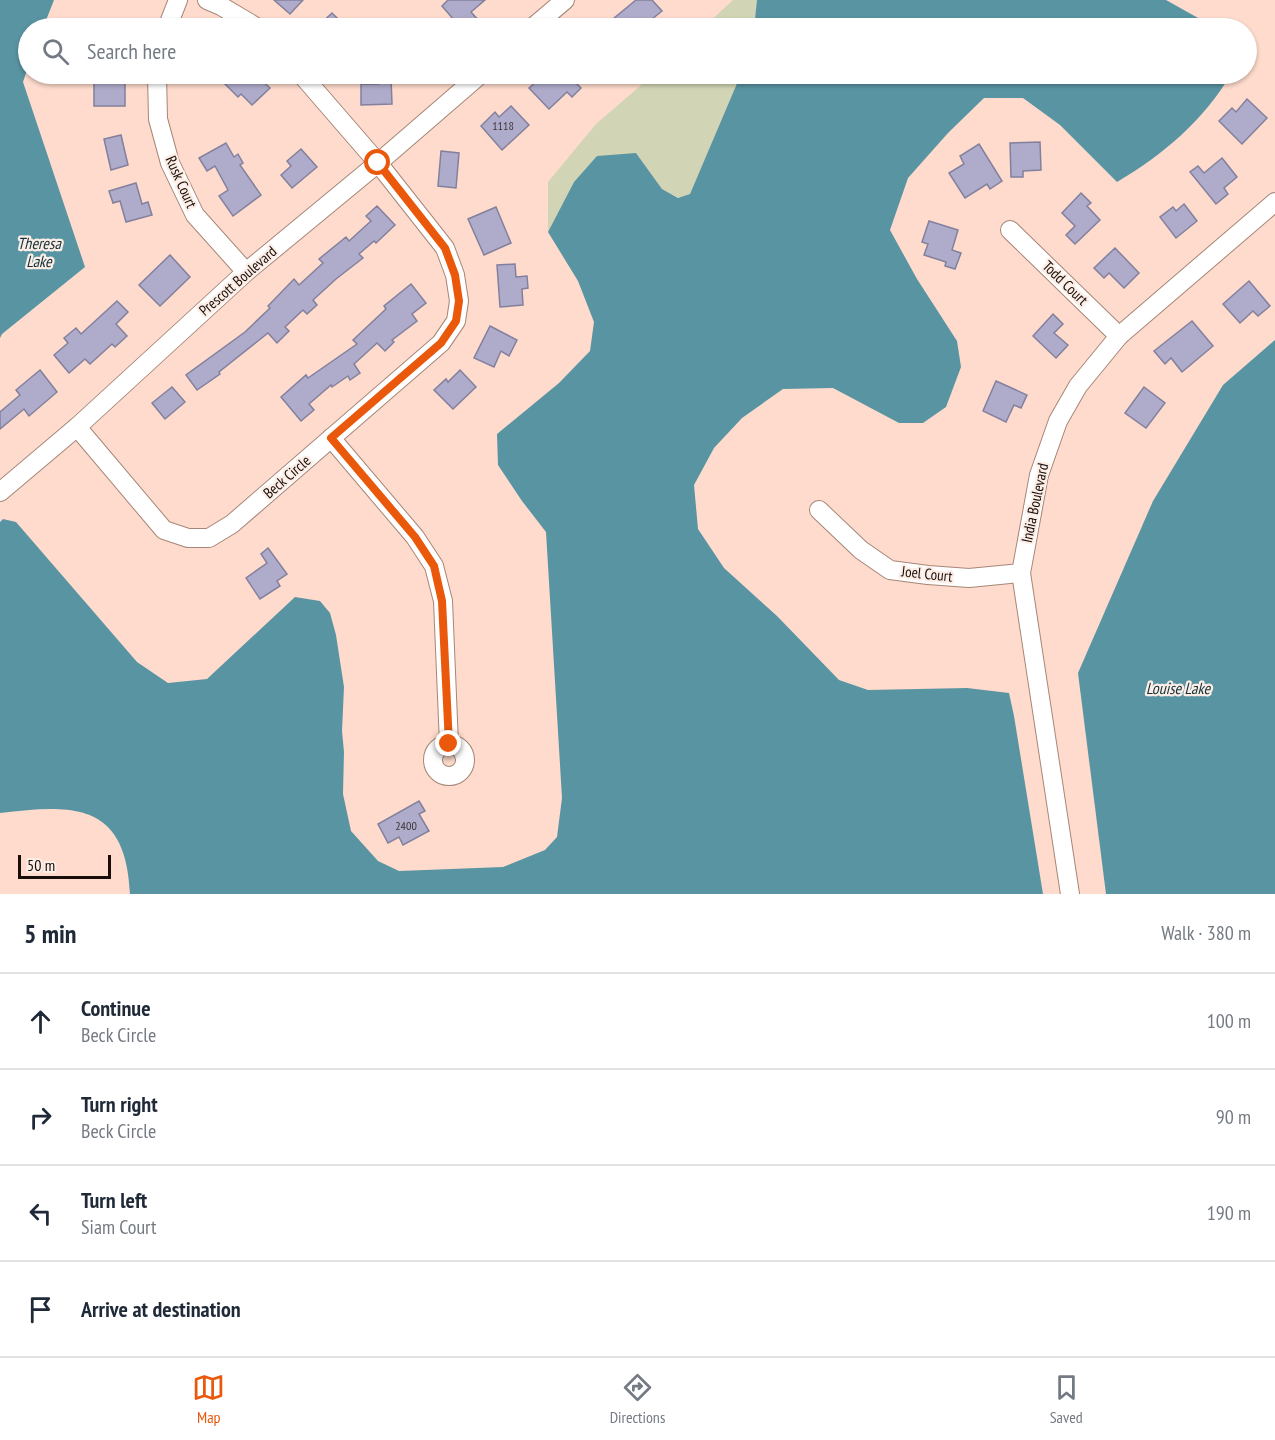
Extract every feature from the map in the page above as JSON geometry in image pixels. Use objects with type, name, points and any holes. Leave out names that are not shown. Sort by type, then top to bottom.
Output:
[{"type":"street","points":[[171,18],[178,0]]},
{"type":"street","points":[[207,0],[242,18]]},
{"type":"street","points":[[544,18],[565,0]]},
{"type":"street","name":"Rusk Court","points":[[157,84],[158,119],[170,163],[195,215],[246,272]]},
{"type":"street","name":"Beck Circle","points":[[77,427],[164,530],[188,538],[209,538],[232,524],[441,343],[456,321],[459,301],[455,275],[445,248],[378,163],[310,84]]},
{"type":"street","name":"Prescott Boulevard","points":[[0,492],[77,427],[246,272],[469,84]]},
{"type":"street","name":"India Boulevard","points":[[1070,894],[1021,573],[1038,475],[1058,421],[1078,386],[1119,336],[1275,202]]},
{"type":"street","name":"Todd Court","points":[[1010,230],[1119,336]]},
{"type":"street","points":[[331,438],[415,537],[434,566],[442,601],[449,744]]},
{"type":"street","name":"Joel Court","points":[[819,510],[861,550],[890,570],[969,578],[1021,573]]},
{"type":"green space","points":[[733,0],[757,0],[755,18],[714,18]]},
{"type":"green space","points":[[642,84],[737,84],[690,194],[679,198],[662,189],[636,153],[574,182],[548,232],[548,182],[596,124]]},
{"type":"water","name":"Theresa Lake","points":[[0,0],[54,0],[47,18],[18,18],[18,84],[24,84],[85,267],[0,338]]},
{"type":"water","points":[[757,0],[1166,0],[1198,18],[755,18]]},
{"type":"water","points":[[737,84],[1225,84],[1181,135],[1150,160],[1117,182],[1060,125],[1023,98],[984,98],[948,133],[908,178],[890,230],[917,279],[957,341],[961,367],[946,407],[923,423],[899,423],[833,388],[783,389],[742,418],[714,448],[694,485],[698,529],[724,568],[777,616],[839,680],[868,690],[967,688],[1009,693],[1043,894],[130,894],[126,864],[119,842],[107,826],[92,816],[51,809],[0,813],[0,522],[3,519],[16,522],[137,662],[168,683],[207,679],[295,597],[320,601],[330,613],[336,635],[344,687],[343,794],[351,831],[378,861],[399,871],[503,867],[545,850],[557,837],[562,798],[546,532],[498,465],[497,434],[559,383],[590,351],[594,322],[578,281],[548,232],[574,182],[597,156],[636,153],[662,189],[678,198],[690,194]]},
{"type":"water","name":"Louise Lake","points":[[1275,340],[1275,894],[1106,894],[1078,673],[1153,501],[1223,385]]},
{"type":"building","points":[[274,0],[303,0],[290,14]]},
{"type":"building","points":[[448,0],[485,0],[471,12],[476,18],[452,18],[442,6]]},
{"type":"building","points":[[636,0],[652,0],[662,11],[653,18],[614,18]]},
{"type":"building","points":[[332,13],[337,18],[327,18]]},
{"type":"building","points":[[94,84],[125,84],[125,106],[94,106]]},
{"type":"building","points":[[225,84],[266,84],[270,88],[252,105],[241,94],[238,97]]},
{"type":"building","points":[[361,84],[391,84],[392,104],[361,105]]},
{"type":"building","points":[[534,84],[577,84],[581,88],[572,97],[567,92],[549,109],[529,88]]},
{"type":"building","points":[[1247,99],[1267,118],[1242,144],[1219,121],[1232,108],[1236,112]]},
{"type":"building","points":[[511,106],[529,125],[502,150],[481,126],[495,112],[499,117]]},
{"type":"building","points":[[121,135],[128,165],[111,170],[104,139]]},
{"type":"building","points":[[1040,142],[1041,170],[1023,171],[1023,177],[1011,177],[1010,143]]},
{"type":"building","points":[[226,143],[234,157],[238,154],[243,163],[240,165],[261,195],[233,216],[219,196],[228,190],[215,166],[207,171],[199,158]]},
{"type":"building","points":[[979,144],[1002,181],[990,189],[987,184],[965,198],[949,173],[964,164],[960,156]]},
{"type":"building","points":[[301,149],[317,167],[292,188],[281,175],[291,166],[287,161]]},
{"type":"building","points":[[441,151],[459,153],[456,188],[438,186]]},
{"type":"building","points":[[1222,158],[1237,177],[1224,188],[1228,194],[1216,204],[1190,172],[1198,166],[1204,173]]},
{"type":"building","points":[[136,183],[142,204],[148,202],[152,215],[126,222],[120,201],[113,203],[109,191]]},
{"type":"building","points":[[1081,193],[1091,203],[1087,206],[1100,220],[1075,244],[1066,235],[1075,226],[1062,213]]},
{"type":"building","points":[[1184,204],[1197,221],[1176,238],[1160,217],[1173,207],[1176,211]]},
{"type":"building","points":[[377,206],[395,225],[376,243],[374,241],[359,254],[363,258],[313,300],[317,305],[307,314],[303,310],[285,327],[289,331],[277,343],[268,333],[219,372],[220,374],[197,390],[186,375],[245,332],[270,308],[268,306],[294,279],[299,285],[323,263],[319,259],[346,237],[349,241],[371,221],[366,216]]},
{"type":"building","points":[[496,207],[511,243],[484,255],[468,219]]},
{"type":"building","points":[[929,221],[958,230],[952,250],[961,253],[955,269],[945,266],[946,262],[924,255],[928,244],[922,242]]},
{"type":"building","points":[[1115,248],[1139,273],[1124,288],[1109,273],[1104,278],[1094,268]]},
{"type":"building","points":[[170,255],[190,277],[160,306],[139,285]]},
{"type":"building","points":[[515,264],[516,277],[527,276],[528,288],[522,289],[523,305],[500,307],[497,265]]},
{"type":"building","points":[[1249,281],[1270,306],[1258,316],[1253,311],[1240,323],[1223,304]]},
{"type":"building","points":[[411,284],[426,303],[412,314],[417,321],[392,340],[394,342],[385,351],[377,343],[354,364],[360,373],[350,380],[348,376],[332,387],[331,385],[309,404],[314,410],[301,421],[281,397],[306,375],[308,378],[357,344],[353,340],[386,309],[384,306]]},
{"type":"building","points":[[117,301],[128,312],[116,324],[127,336],[115,347],[112,344],[90,364],[85,359],[69,373],[54,355],[68,343],[64,338],[76,328],[81,334]]},
{"type":"building","points":[[1053,314],[1063,324],[1054,333],[1068,345],[1056,358],[1033,336]]},
{"type":"building","points":[[1192,321],[1213,346],[1182,372],[1171,358],[1165,364],[1154,351]]},
{"type":"building","points":[[490,326],[517,340],[509,356],[501,351],[494,367],[474,358]]},
{"type":"building","points":[[40,370],[57,392],[29,416],[24,409],[0,429],[0,412],[20,395],[16,390]]},
{"type":"building","points":[[460,370],[476,387],[453,409],[434,390],[446,379],[448,382]]},
{"type":"building","points":[[996,381],[1027,395],[1021,408],[1014,405],[1006,422],[983,411]]},
{"type":"building","points":[[172,387],[185,402],[165,419],[152,403]]},
{"type":"building","points":[[1144,387],[1165,403],[1146,428],[1125,413]]},
{"type":"building","points":[[268,548],[287,574],[277,581],[280,586],[260,599],[246,578],[267,563],[261,554]]},
{"type":"building","points":[[419,801],[425,811],[419,814],[429,831],[403,845],[399,837],[388,843],[378,824]]},
{"type":"route","points":[[378,163],[445,248],[455,275],[459,301],[456,321],[441,343],[331,438],[415,537],[434,566],[442,601],[449,744]]}]
